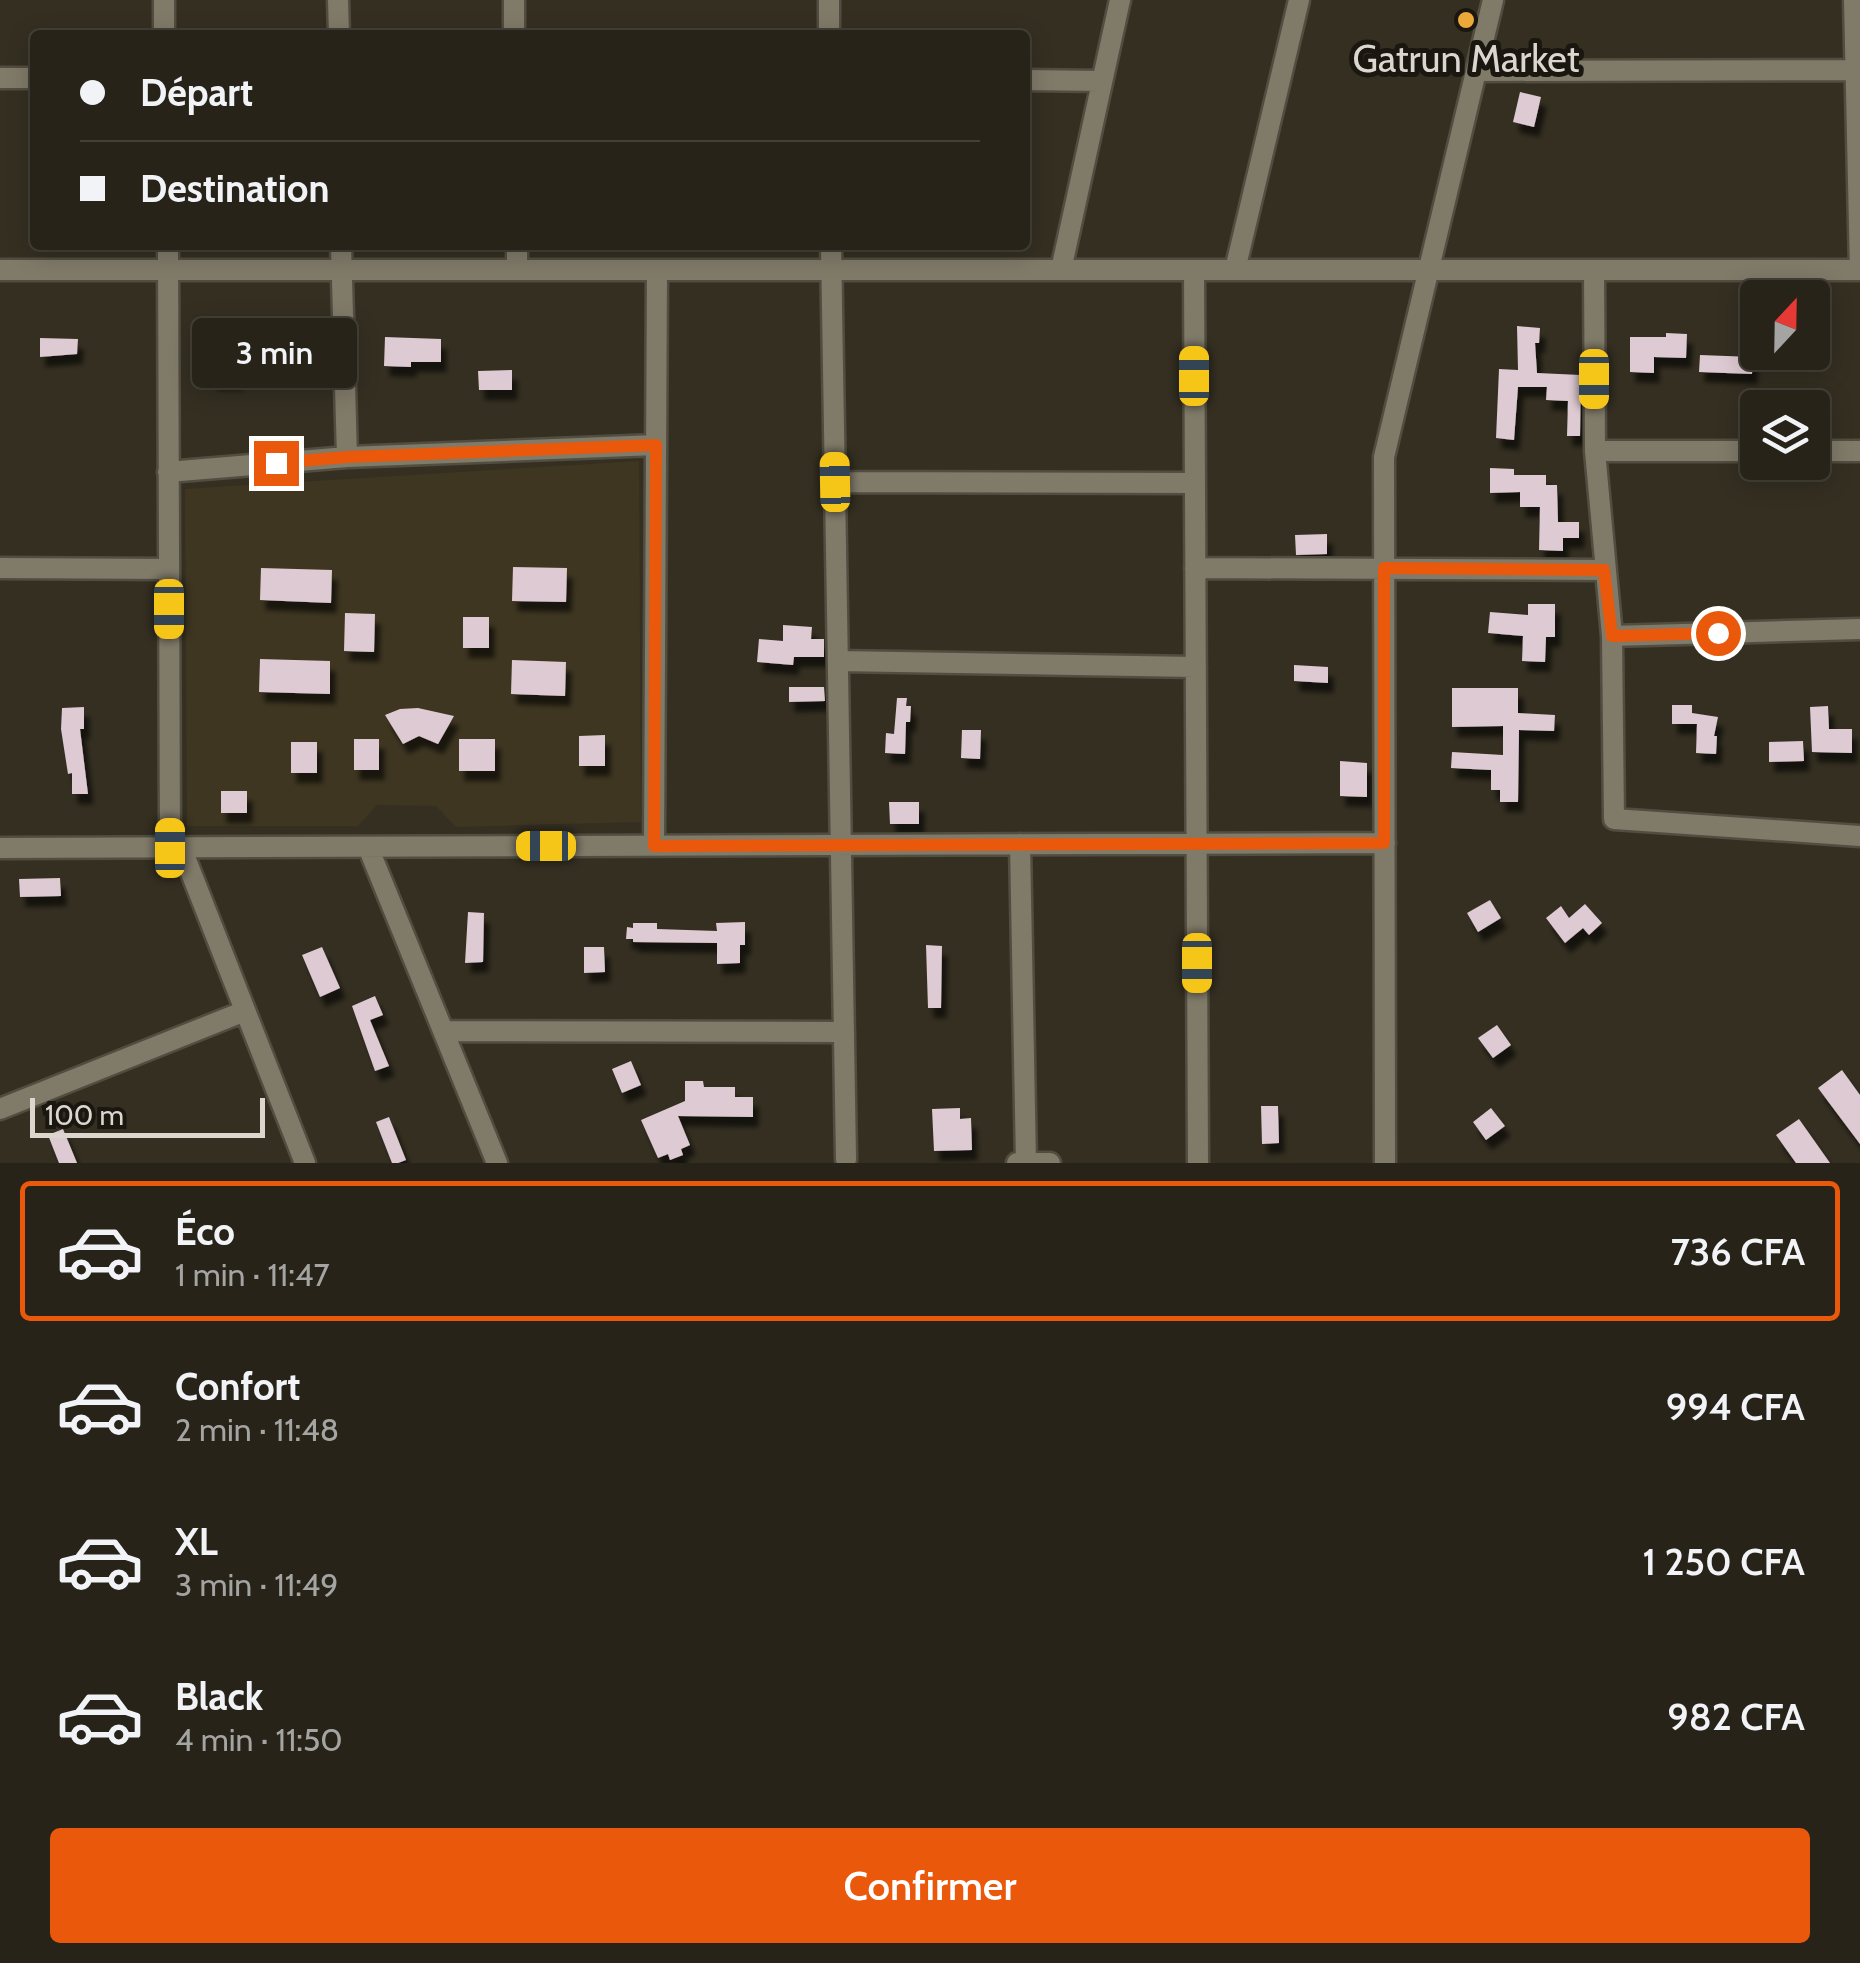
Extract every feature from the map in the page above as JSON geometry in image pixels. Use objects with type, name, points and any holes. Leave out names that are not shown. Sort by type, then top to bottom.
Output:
[{"type":"street","points":[[164,0],[164,30]]},
{"type":"street","points":[[338,0],[338,30]]},
{"type":"street","points":[[514,0],[514,30]]},
{"type":"street","points":[[829,0],[830,30]]},
{"type":"street","points":[[1060,270],[1120,0]]},
{"type":"street","points":[[1234,270],[1300,0]]},
{"type":"street","points":[[1385,1163],[1384,457],[1493,0]]},
{"type":"street","points":[[0,270],[1860,270],[1854,0]]},
{"type":"street","points":[[1476,71],[1857,70]]},
{"type":"street","points":[[0,78],[30,78]]},
{"type":"street","points":[[1030,80],[1102,80]]},
{"type":"street","points":[[168,250],[175,848],[245,1010],[304,1163]]},
{"type":"street","points":[[341,250],[347,457]]},
{"type":"street","points":[[517,250],[517,270]]},
{"type":"street","points":[[831,250],[845,1162]]},
{"type":"street","points":[[654,846],[657,270]]},
{"type":"street","points":[[1194,270],[1198,1163]]},
{"type":"street","points":[[1594,270],[1594,452],[1612,636],[1614,820],[1860,836]]},
{"type":"street","points":[[168,472],[347,457],[656,445]]},
{"type":"street","points":[[1594,452],[1740,451]]},
{"type":"street","points":[[1830,451],[1860,451]]},
{"type":"street","points":[[835,482],[1195,483]]},
{"type":"street","points":[[0,568],[169,569]]},
{"type":"street","points":[[1195,568],[1604,570]]},
{"type":"street","points":[[1612,636],[1860,629]]},
{"type":"street","points":[[838,662],[1196,667]]},
{"type":"street","points":[[0,848],[1384,843]]},
{"type":"street","points":[[1020,844],[1026,1163]]},
{"type":"street","points":[[368,846],[497,1163]]},
{"type":"street","points":[[0,1110],[245,1010]]},
{"type":"street","points":[[443,1031],[844,1032]]},
{"type":"street","points":[[1018,1163],[1050,1163]]},
{"type":"shaded area","points":[[639,461],[641,822],[456,827],[436,806],[377,805],[358,826],[187,826],[185,489]]},
{"type":"building","points":[[1520,92],[1541,97],[1534,127],[1513,122]]},
{"type":"building","points":[[1517,326],[1540,328],[1539,343],[1535,343],[1537,373],[1581,375],[1580,436],[1567,436],[1568,401],[1546,400],[1547,387],[1518,387],[1514,440],[1496,438],[1499,369],[1518,370]]},
{"type":"building","points":[[1666,333],[1687,334],[1686,358],[1654,357],[1654,373],[1630,372],[1630,337],[1666,337]]},
{"type":"building","points":[[385,337],[441,339],[441,362],[384,366]]},
{"type":"building","points":[[40,338],[78,339],[77,354],[40,357]]},
{"type":"building","points":[[1700,355],[1740,357],[1740,370],[1752,370],[1752,374],[1699,372]]},
{"type":"building","points":[[211,357],[237,357],[238,380],[212,380]]},
{"type":"building","points":[[512,370],[512,390],[479,390],[478,371]]},
{"type":"building","points":[[1490,468],[1514,469],[1514,475],[1546,475],[1546,485],[1557,485],[1558,522],[1579,522],[1579,538],[1563,538],[1563,551],[1539,550],[1540,507],[1520,507],[1520,492],[1490,493]]},
{"type":"building","points":[[1327,534],[1327,554],[1296,555],[1295,535]]},
{"type":"building","points":[[513,567],[567,568],[566,602],[512,601]]},
{"type":"building","points":[[261,568],[332,570],[331,603],[260,600]]},
{"type":"building","points":[[1528,604],[1555,604],[1555,637],[1546,637],[1545,662],[1522,661],[1523,636],[1488,633],[1490,612],[1528,615]]},
{"type":"building","points":[[345,613],[375,614],[374,652],[344,651]]},
{"type":"building","points":[[463,617],[489,617],[489,648],[463,648]]},
{"type":"building","points":[[783,625],[812,627],[811,639],[824,639],[824,657],[794,657],[793,665],[757,662],[759,639],[783,641]]},
{"type":"building","points":[[260,659],[330,661],[330,694],[259,692]]},
{"type":"building","points":[[512,660],[566,662],[565,696],[511,694]]},
{"type":"building","points":[[1294,665],[1328,667],[1328,683],[1294,681]]},
{"type":"building","points":[[789,687],[824,687],[825,701],[789,702]]},
{"type":"building","points":[[1452,688],[1518,688],[1518,713],[1555,715],[1554,731],[1519,730],[1518,802],[1500,802],[1500,790],[1491,790],[1491,770],[1451,768],[1452,752],[1503,755],[1503,726],[1452,727]]},
{"type":"building","points":[[897,698],[907,698],[906,706],[911,706],[905,754],[885,753],[886,733],[894,734]]},
{"type":"building","points":[[1672,705],[1692,705],[1692,713],[1718,717],[1716,754],[1696,753],[1697,724],[1672,724]]},
{"type":"building","points":[[1828,706],[1829,729],[1852,729],[1852,753],[1812,752],[1810,707]]},
{"type":"building","points":[[84,707],[84,729],[80,729],[88,794],[72,794],[72,773],[68,774],[61,729],[62,708]]},
{"type":"building","points":[[418,708],[454,716],[438,744],[419,736],[403,744],[385,715]]},
{"type":"building","points":[[962,730],[981,730],[980,759],[961,758]]},
{"type":"building","points":[[605,735],[605,766],[579,766],[579,736]]},
{"type":"building","points":[[354,739],[379,739],[379,770],[354,770]]},
{"type":"building","points":[[459,739],[495,739],[495,771],[459,771]]},
{"type":"building","points":[[1803,741],[1804,761],[1769,762],[1769,742]]},
{"type":"building","points":[[291,742],[317,742],[317,773],[291,773]]},
{"type":"building","points":[[1340,761],[1367,763],[1367,797],[1340,796]]},
{"type":"building","points":[[221,791],[247,791],[247,813],[221,813]]},
{"type":"building","points":[[889,802],[919,802],[919,824],[890,824]]},
{"type":"building","points":[[60,878],[61,896],[20,897],[19,879]]},
{"type":"building","points":[[1490,900],[1501,918],[1478,932],[1467,913]]},
{"type":"building","points":[[1585,904],[1602,923],[1589,935],[1583,928],[1565,943],[1546,918],[1561,906],[1569,918]]},
{"type":"building","points":[[468,912],[484,913],[483,962],[465,963]]},
{"type":"building","points":[[745,922],[740,963],[717,964],[717,943],[626,939],[627,927],[633,928],[633,923],[657,923],[657,929],[717,931],[716,923]]},
{"type":"building","points":[[926,945],[942,946],[941,1008],[928,1008]]},
{"type":"building","points":[[322,947],[340,988],[320,997],[302,955]]},
{"type":"building","points":[[584,947],[604,947],[605,972],[584,973]]},
{"type":"building","points":[[375,996],[383,1015],[370,1020],[389,1066],[375,1071],[352,1006]]},
{"type":"building","points":[[1497,1025],[1511,1045],[1493,1058],[1478,1038]]},
{"type":"building","points":[[631,1061],[641,1085],[622,1093],[612,1069]]},
{"type":"building","points":[[1842,1070],[1860,1095],[1860,1144],[1818,1088]]},
{"type":"building","points":[[685,1081],[703,1081],[704,1087],[735,1087],[735,1097],[753,1097],[753,1117],[678,1116],[690,1145],[681,1149],[683,1155],[670,1160],[668,1154],[658,1158],[641,1120],[685,1101]]},
{"type":"building","points":[[1261,1106],[1278,1106],[1279,1143],[1262,1144]]},
{"type":"building","points":[[960,1108],[960,1119],[971,1118],[972,1150],[934,1151],[932,1109]]},
{"type":"building","points":[[1491,1108],[1505,1126],[1486,1140],[1473,1122]]},
{"type":"building","points":[[389,1117],[406,1160],[398,1163],[392,1163],[376,1122]]},
{"type":"building","points":[[1799,1119],[1830,1163],[1796,1163],[1776,1135]]},
{"type":"building","points":[[63,1129],[77,1163],[59,1163],[48,1135]]},
{"type":"place","name":"Gatrun Market","points":[[1466,20]]},
{"type":"route","points":[[276,463],[656,445],[654,846],[1384,843],[1384,568],[1604,570],[1612,636],[1718,633]]}]
